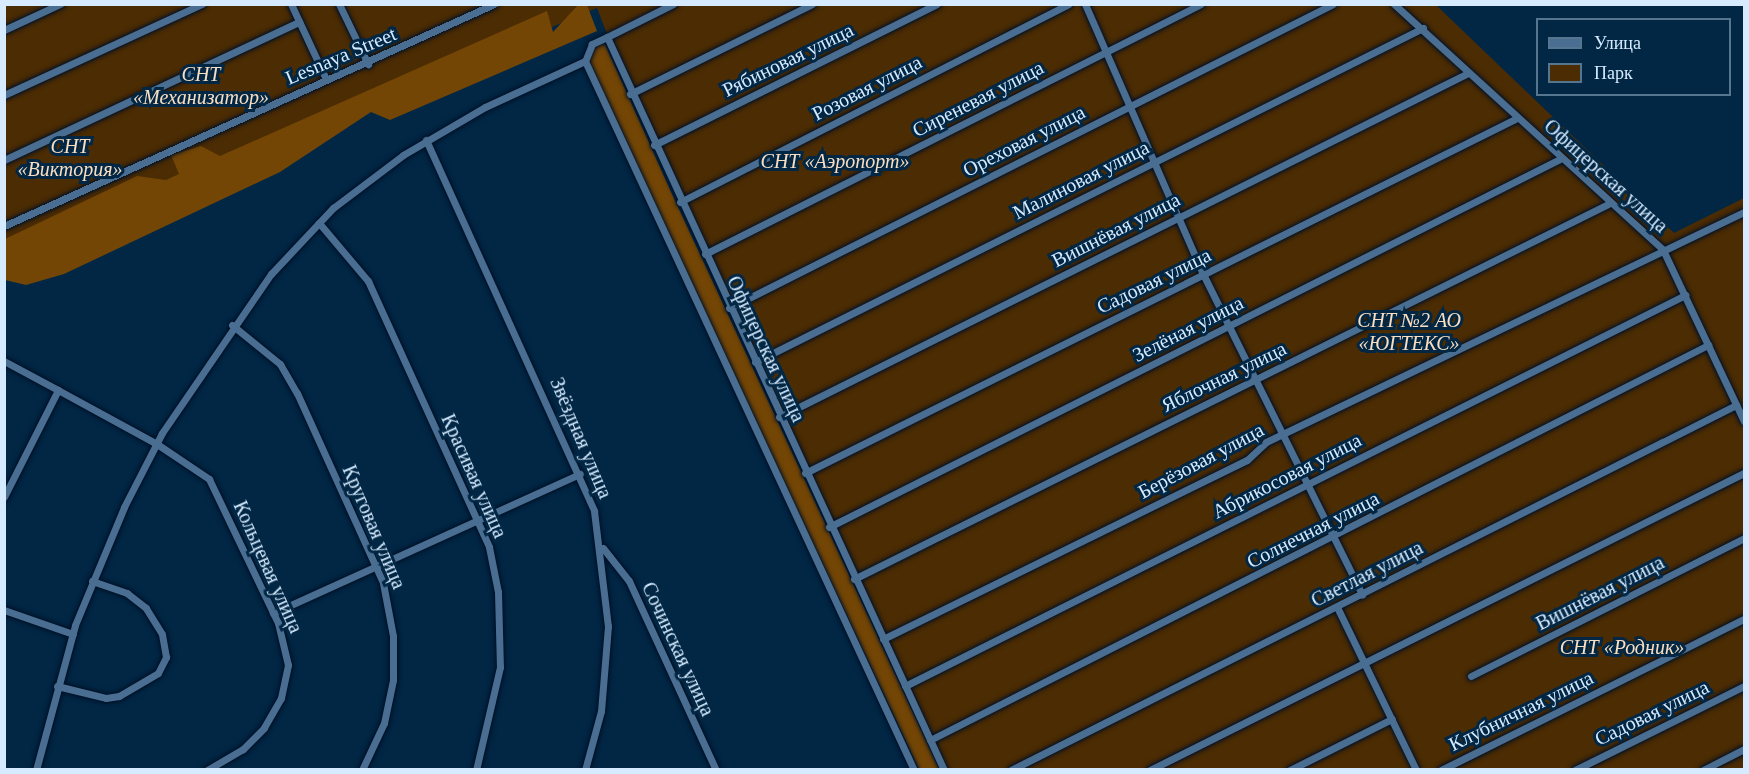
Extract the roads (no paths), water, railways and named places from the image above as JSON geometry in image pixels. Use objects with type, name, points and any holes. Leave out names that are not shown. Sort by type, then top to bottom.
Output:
[{"type":"street","points":[[4,30],[60,4]]},
{"type":"street","points":[[4,95],[202,4]]},
{"type":"street","points":[[291,4],[326,80]]},
{"type":"street","name":"Lesnaya Street","points":[[4,226],[326,80],[368,64],[494,4]]},
{"type":"street","points":[[36,770],[57,686],[92,581],[157,444],[232,326],[319,223],[426,140],[585,61],[592,44],[673,4]]},
{"type":"street","points":[[630,94],[812,4]]},
{"type":"street","name":"Рябиновая улица","points":[[654,145],[937,4]]},
{"type":"street","name":"Розовая улица","points":[[680,202],[1068,4]]},
{"type":"street","points":[[1085,4],[1151,163],[1203,274],[1254,381],[1336,538],[1362,595]]},
{"type":"street","name":"Сиреневая улица","points":[[705,254],[1201,4]]},
{"type":"street","name":"Ореховая улица","points":[[729,308],[1333,4]]},
{"type":"street","name":"Офицерская улица","points":[[1394,4],[1423,28],[1608,204],[1663,250]]},
{"type":"street","points":[[341,5],[368,64]]},
{"type":"street","points":[[4,160],[300,22]]},
{"type":"street","name":"Малиновая улица","points":[[755,362],[1423,28]]},
{"type":"street","name":"Офицерская улица","points":[[607,37],[630,94],[944,770]]},
{"type":"street","points":[[585,61],[914,770]]},
{"type":"street","name":"Вишнёвая улица","points":[[779,417],[1468,73]]},
{"type":"street","name":"Садовая улица","points":[[805,473],[1517,118]]},
{"type":"street","name":"Звёздная улица","points":[[426,140],[580,474],[603,548],[606,678],[585,770]]},
{"type":"street","name":"Зелёная улица","points":[[830,526],[1560,159]]},
{"type":"street","name":"Яблочная улица","points":[[854,579],[1608,204]]},
{"type":"street","name":"Берёзовая улица","points":[[883,639],[1663,250],[1744,212]]},
{"type":"street","name":"Красивая улица","points":[[319,223],[368,281],[478,520],[494,569],[501,624],[496,699],[476,770]]},
{"type":"street","points":[[1663,250],[1744,422]]},
{"type":"street","name":"Абрикосовая улица","points":[[905,686],[1684,295]]},
{"type":"street","name":"Круговая улица","points":[[232,326],[264,348],[286,374],[377,567],[391,614],[393,680],[384,723],[362,770]]},
{"type":"street","name":"Солнечная улица","points":[[930,740],[1336,538],[1708,345]]},
{"type":"street","name":"Кольцевая улица","points":[[4,361],[157,444],[209,479],[286,645],[281,698],[254,739],[216,768],[207,770]]},
{"type":"street","points":[[4,496],[58,390]]},
{"type":"street","name":"Светлая улица","points":[[1011,770],[1736,405]]},
{"type":"street","points":[[1150,770],[1744,473]]},
{"type":"street","points":[[273,614],[580,474]]},
{"type":"street","name":"Вишнёвая улица","points":[[1471,676],[1744,538]]},
{"type":"street","name":"Сочинская улица","points":[[603,548],[629,581],[716,770]]},
{"type":"street","points":[[57,686],[106,698],[119,696],[158,674],[166,657],[162,634],[146,608],[127,593],[92,581]]},
{"type":"street","points":[[1337,607],[1416,770]]},
{"type":"street","points":[[4,610],[73,634]]},
{"type":"street","name":"Клубничная улица","points":[[1441,770],[1744,619]]},
{"type":"street","name":"Садовая улица","points":[[1575,770],[1744,686]]},
{"type":"street","points":[[1290,770],[1392,719]]},
{"type":"street","points":[[1703,770],[1744,749]]},
{"type":"park label","name":"СНТ «Механизатор»","points":[[201,86]]},
{"type":"park label","name":"СНТ «Виктория»","points":[[70,158]]},
{"type":"park label","name":"СНТ «Аэропорт»","points":[[835,161]]},
{"type":"park label","name":"СНТ №2 АО «ЮГТЕКС»","points":[[1409,332]]},
{"type":"park label","name":"СНТ «Родник»","points":[[1622,647]]}]
